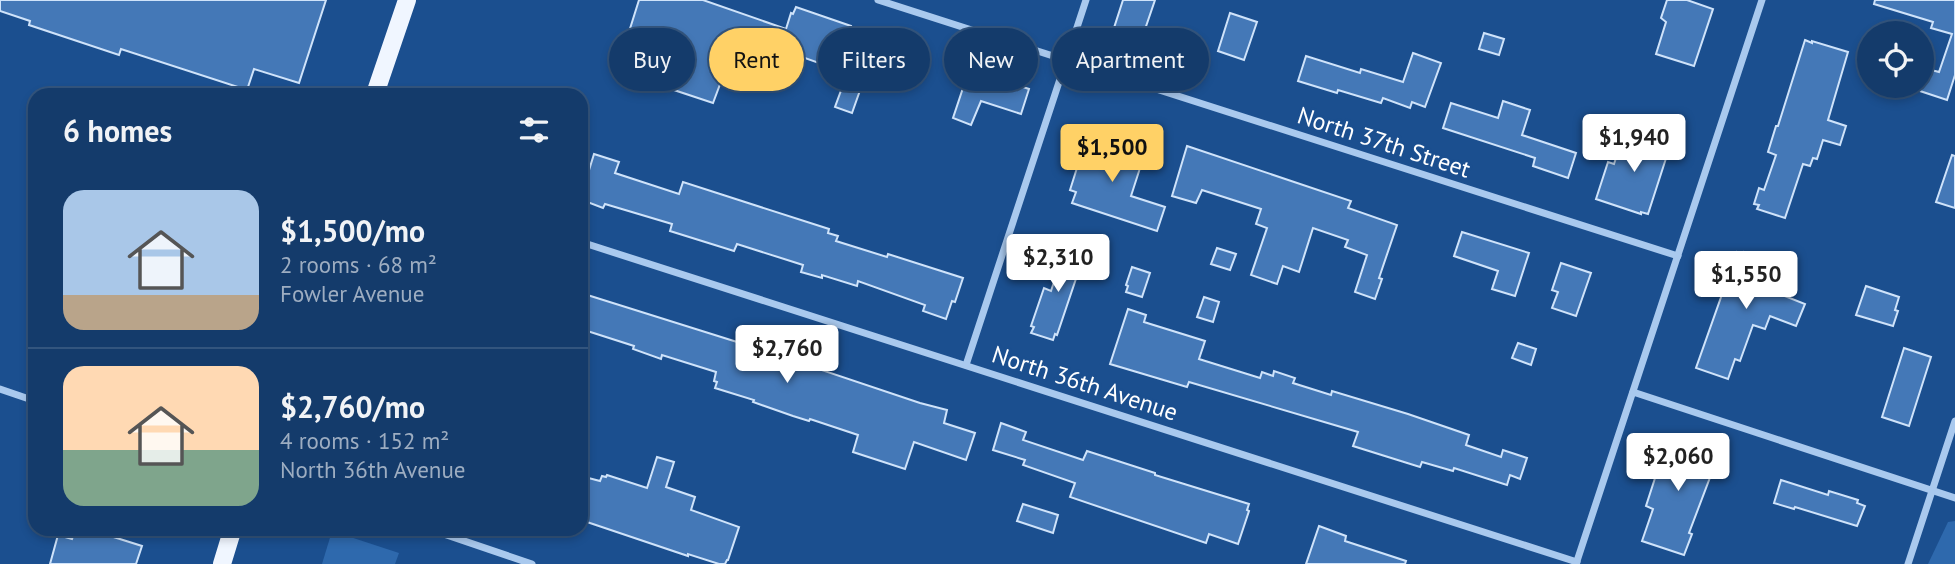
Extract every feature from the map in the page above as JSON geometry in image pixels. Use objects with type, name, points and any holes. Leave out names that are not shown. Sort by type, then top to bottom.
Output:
[{"type":"main road","points":[[377,88],[408,0]]},
{"type":"main road","points":[[222,564],[231,536]]},
{"type":"street","name":"North 37th Street","points":[[878,0],[1052,56]]},
{"type":"street","points":[[1077,28],[1086,0]]},
{"type":"street","points":[[1577,563],[1762,0]]},
{"type":"street","points":[[967,365],[1056,91]]},
{"type":"street","name":"North 37th Street","points":[[1163,91],[1678,256]]},
{"type":"street","name":"North 36th Avenue","points":[[588,244],[1577,563]]},
{"type":"street","points":[[0,389],[28,399]]},
{"type":"street","points":[[1633,393],[1955,498]]},
{"type":"street","points":[[1908,564],[1955,421]]},
{"type":"street","points":[[450,536],[532,564]]},
{"type":"shaded area","points":[[1955,521],[1955,564],[1928,564],[1948,522]]},
{"type":"shaded area","points":[[330,536],[347,536],[399,553],[395,564],[322,564]]},
{"type":"building","points":[[0,0],[326,0],[299,83],[254,69],[248,88],[121,49],[119,55],[29,25],[30,21],[0,11]]},
{"type":"building","points":[[639,0],[703,0],[783,28],[709,28],[709,91],[718,91],[713,103],[677,91],[695,91],[695,28],[630,28]]},
{"type":"building","points":[[1123,0],[1155,0],[1145,28],[1114,28]]},
{"type":"building","points":[[1667,0],[1687,0],[1713,9],[1694,66],[1656,54],[1666,22],[1661,18]]},
{"type":"building","points":[[1875,0],[1955,0],[1955,75],[1947,100],[1934,96],[1934,71],[1939,72],[1952,34],[1934,29],[1934,21],[1874,4]]},
{"type":"building","points":[[796,7],[851,26],[818,28],[818,63],[804,58],[804,28],[786,28]]},
{"type":"building","points":[[1230,13],[1257,22],[1244,60],[1218,51]]},
{"type":"building","points":[[1484,33],[1504,39],[1499,55],[1479,49]]},
{"type":"building","points":[[1805,40],[1848,52],[1828,120],[1846,126],[1840,145],[1823,140],[1817,159],[1813,158],[1810,166],[1803,164],[1785,218],[1757,209],[1759,205],[1754,204],[1759,188],[1764,190],[1776,155],[1768,152]]},
{"type":"building","points":[[1413,53],[1441,63],[1425,107],[1412,102],[1410,108],[1383,98],[1381,103],[1298,81],[1306,56],[1360,73],[1361,69],[1403,82]]},
{"type":"building","points":[[841,91],[860,91],[852,113],[835,107]]},
{"type":"building","points":[[962,91],[1028,91],[1021,114],[981,101],[971,125],[953,118]]},
{"type":"building","points":[[1503,101],[1530,110],[1522,135],[1576,153],[1568,178],[1533,166],[1535,158],[1443,128],[1451,103],[1498,118]]},
{"type":"building","points":[[1096,131],[1108,135],[1110,140],[1125,144],[1120,158],[1141,165],[1131,196],[1165,207],[1157,231],[1072,203],[1076,192],[1070,190],[1076,171],[1089,134],[1095,135]]},
{"type":"building","points":[[1625,131],[1670,146],[1648,214],[1596,199],[1608,162],[1614,164]]},
{"type":"building","points":[[1187,146],[1351,201],[1348,208],[1397,225],[1379,278],[1382,279],[1375,299],[1355,292],[1367,255],[1345,247],[1348,240],[1313,228],[1299,272],[1283,266],[1277,284],[1251,275],[1267,228],[1256,224],[1261,209],[1202,190],[1196,203],[1172,196]]},
{"type":"building","points":[[594,154],[619,162],[615,173],[679,194],[683,182],[829,229],[828,233],[838,236],[836,241],[963,278],[946,319],[923,311],[925,305],[858,281],[857,286],[822,275],[822,278],[801,272],[803,265],[737,244],[734,251],[670,231],[672,224],[605,204],[603,208],[588,202],[588,174]]},
{"type":"building","points":[[1952,155],[1955,156],[1955,208],[1936,202]]},
{"type":"building","points":[[1462,232],[1529,253],[1515,296],[1492,289],[1498,271],[1454,256]]},
{"type":"building","points":[[1067,243],[1086,249],[1053,340],[1031,333],[1034,327],[1031,326],[1044,288],[1051,291]]},
{"type":"building","points":[[1217,248],[1236,254],[1230,270],[1211,264]]},
{"type":"building","points":[[1737,252],[1786,267],[1777,293],[1805,304],[1796,326],[1770,316],[1765,329],[1753,325],[1740,361],[1735,359],[1728,379],[1696,368]]},
{"type":"building","points":[[1561,263],[1591,273],[1576,316],[1552,308],[1558,292],[1552,290]]},
{"type":"building","points":[[1132,267],[1150,273],[1142,297],[1126,292]]},
{"type":"building","points":[[1866,286],[1899,297],[1893,326],[1856,315]]},
{"type":"building","points":[[588,295],[947,410],[944,423],[975,433],[966,460],[914,442],[905,469],[853,452],[858,435],[793,416],[715,388],[716,372],[662,355],[661,359],[633,349],[634,346],[588,331]]},
{"type":"building","points":[[1204,297],[1219,302],[1213,322],[1197,317]]},
{"type":"building","points":[[1128,309],[1146,315],[1144,322],[1205,341],[1199,359],[1260,378],[1262,372],[1273,376],[1274,371],[1295,378],[1293,383],[1331,395],[1332,391],[1469,435],[1466,445],[1501,457],[1503,450],[1527,458],[1520,479],[1510,475],[1507,485],[1454,468],[1453,471],[1422,462],[1420,467],[1353,446],[1358,432],[1189,382],[1187,387],[1110,364]]},
{"type":"building","points":[[1518,343],[1536,349],[1531,365],[1512,358]]},
{"type":"building","points":[[1904,348],[1931,357],[1909,426],[1882,417]]},
{"type":"building","points":[[1001,423],[1026,432],[1023,440],[1083,460],[1087,451],[1249,504],[1238,544],[1209,534],[1206,543],[1070,497],[1075,483],[1023,465],[1025,460],[993,450]]},
{"type":"building","points":[[1677,436],[1720,451],[1689,533],[1692,534],[1684,555],[1642,541],[1653,509],[1646,506],[1668,438],[1676,440]]},
{"type":"building","points":[[657,457],[674,462],[666,487],[695,497],[691,510],[739,527],[725,564],[688,556],[588,522],[588,478],[600,481],[602,476],[607,475],[647,488]]},
{"type":"building","points":[[1781,480],[1828,495],[1829,491],[1858,500],[1857,503],[1865,506],[1857,526],[1774,503]]},
{"type":"building","points":[[1023,504],[1058,515],[1053,533],[1017,521]]},
{"type":"building","points":[[1319,526],[1346,536],[1345,541],[1406,561],[1405,564],[1306,564]]},
{"type":"building","points":[[58,536],[72,539],[73,536],[110,536],[142,546],[136,564],[50,564]]}]
